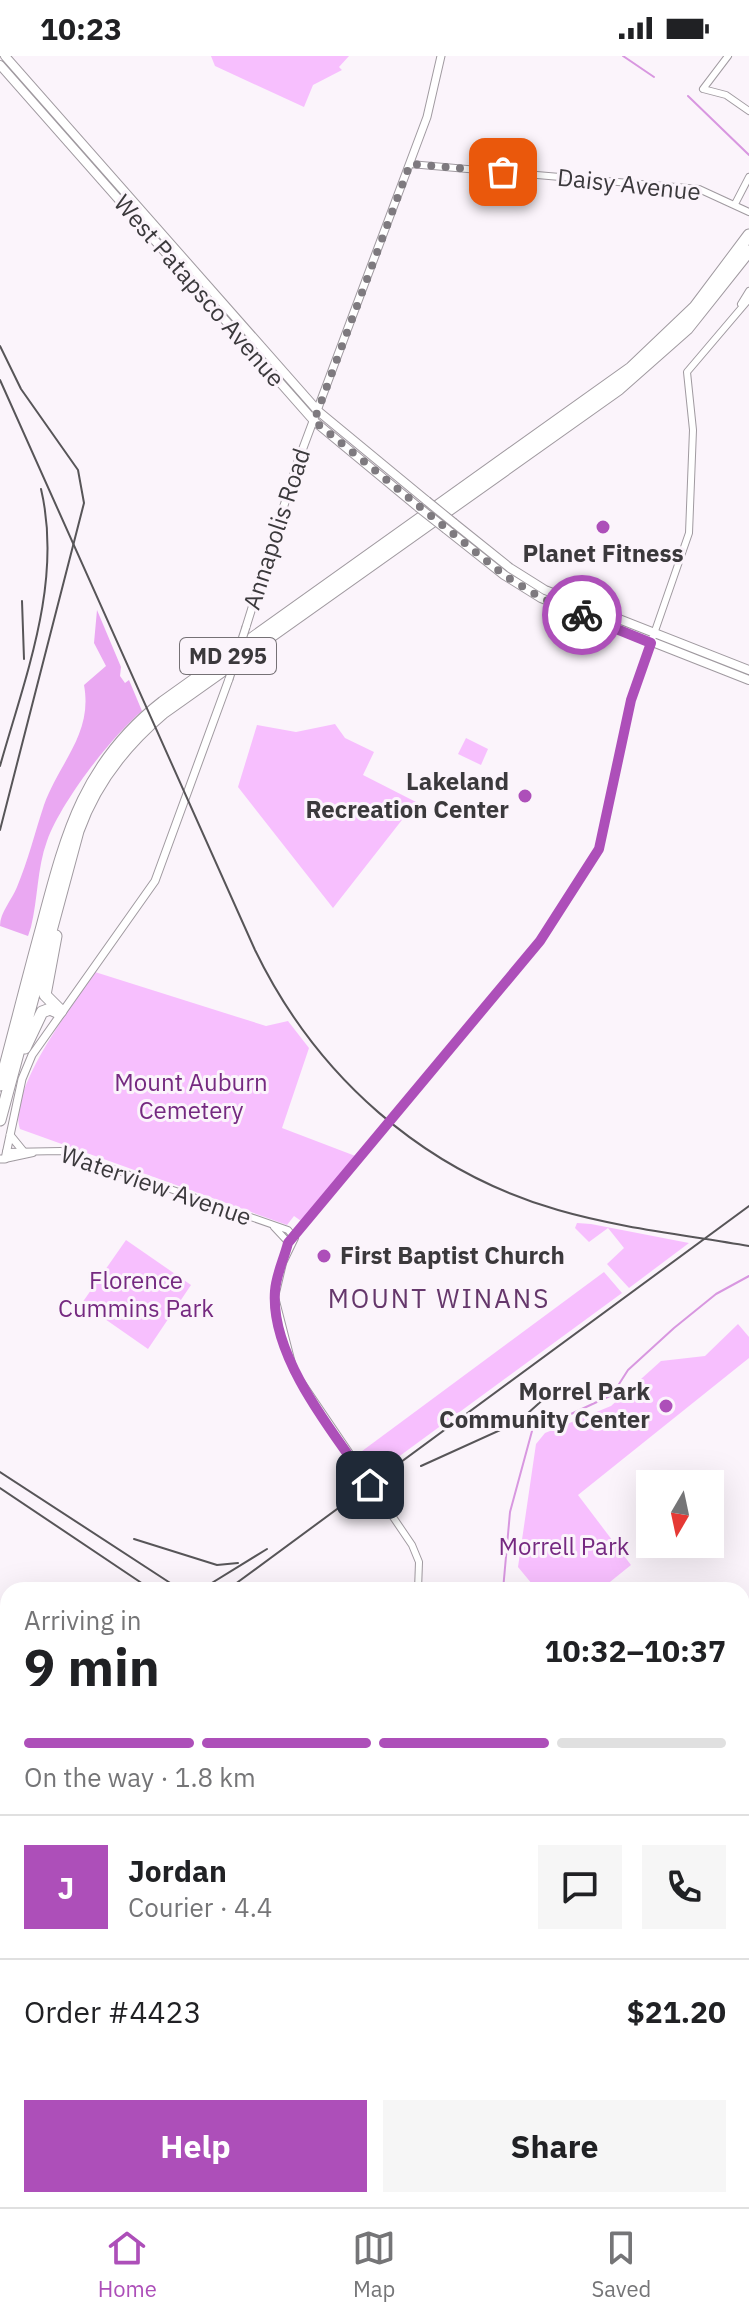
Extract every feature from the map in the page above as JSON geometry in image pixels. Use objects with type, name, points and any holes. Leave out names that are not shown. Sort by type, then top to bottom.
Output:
[{"type":"highway","name":"MD 295","points":[[0,1085],[71,824],[88,786],[125,736],[173,695],[623,375],[695,307],[749,235]]},
{"type":"highway","name":"MD 295","points":[[0,1120],[72,849],[85,813],[103,780],[149,725],[619,389],[687,329],[749,251]]},
{"type":"highway","points":[[60,1012],[48,1002],[45,992],[72,849]]},
{"type":"highway","points":[[5,1100],[40,1013],[48,1009],[60,1012]]},
{"type":"highway","points":[[0,1055],[18,1018]]},
{"type":"main road","name":"West Patapsco Avenue","points":[[5,56],[318,411],[427,501],[450,526],[522,588],[583,616],[749,670]]},
{"type":"main road","name":"Annapolis Road","points":[[3,1156],[28,1064],[60,1012],[155,881],[229,679],[297,464],[433,98],[441,56]]},
{"type":"main road","name":"West Patapsco Avenue","points":[[0,65],[314,421],[418,507],[545,590],[610,616],[749,680]]},
{"type":"main road","points":[[583,616],[588,613],[605,620],[610,616]]},
{"type":"main road","points":[[10,1135],[23,1151]]},
{"type":"street","points":[[728,56],[703,89],[726,95],[749,111]]},
{"type":"street","name":"Daisy Avenue","points":[[410,164],[699,189],[749,212]]},
{"type":"street","points":[[735,204],[749,177]]},
{"type":"street","points":[[731,321],[749,291]]},
{"type":"street","points":[[418,1582],[416,1551],[294,1371],[275,1306],[275,1287],[290,1240],[540,941],[599,849],[631,700],[689,533],[693,430],[687,372],[749,299]]},
{"type":"street","name":"Waterview Avenue","points":[[3,1156],[23,1151],[55,1150],[76,1156],[289,1230],[290,1240]]},
{"type":"street","name":"Waterview Avenue","points":[[3,1156],[37,1151]]},
{"type":"green space","points":[[211,56],[349,56],[339,67],[342,70],[313,85],[304,107],[215,66]]},
{"type":"green space","points":[[335,724],[345,738],[374,752],[363,775],[416,802],[333,908],[238,787],[257,725],[296,732]]},
{"type":"green space","points":[[466,738],[488,749],[481,765],[458,754]]},
{"type":"green space","name":"Mount Auburn Cemetery","points":[[95,972],[266,1026],[288,1021],[309,1048],[282,1128],[358,1157],[304,1223],[294,1216],[287,1225],[20,1129],[19,1112],[32,1071]]},
{"type":"green space","points":[[577,1223],[591,1224],[689,1243],[629,1288],[607,1264],[624,1248],[608,1228],[589,1242],[575,1228]]},
{"type":"green space","name":"Florence Cummins Park","points":[[126,1240],[191,1285],[148,1349],[82,1303]]},
{"type":"green space","points":[[604,1272],[622,1293],[371,1477],[354,1457]]},
{"type":"green space","name":"Morrell Park","points":[[738,1324],[749,1337],[749,1358],[578,1495],[631,1565],[610,1582],[530,1582],[518,1567],[536,1444],[545,1433],[611,1406],[661,1361],[705,1356]]},
{"type":"shaded area","points":[[97,610],[121,667],[120,676],[125,683],[129,680],[142,711],[88,772],[54,825],[44,851],[28,936],[0,926],[1,921],[21,877],[44,805],[80,733],[86,702],[84,685],[106,666],[94,643]]},
{"type":"waterway","points":[[623,56],[654,77]]},
{"type":"waterway","points":[[688,96],[749,155]]},
{"type":"waterway","points":[[558,1420],[612,1395],[628,1370],[674,1328],[716,1294],[749,1276]]},
{"type":"waterway","points":[[504,1582],[510,1512],[532,1431]]},
{"type":"tram line","points":[[0,346],[21,389],[78,470],[84,503],[0,830]]},
{"type":"railway","points":[[0,380],[255,950],[280,996],[309,1038],[342,1077],[379,1113],[419,1144],[462,1171],[509,1193],[605,1222],[749,1246]]},
{"type":"railway","points":[[0,766],[30,664],[44,594],[47,524],[41,489]]},
{"type":"railway","points":[[22,601],[24,659]]},
{"type":"railway","points":[[238,1582],[749,1206]]},
{"type":"railway","points":[[421,1466],[518,1422],[556,1388]]},
{"type":"railway","points":[[0,1472],[169,1582]]},
{"type":"railway","points":[[0,1488],[140,1582]]},
{"type":"railway","points":[[134,1539],[217,1565],[238,1563]]},
{"type":"railway","points":[[213,1582],[267,1549]]},
{"type":"way so far","points":[[503,172],[410,164],[314,421],[343,448],[504,575],[541,598],[582,615]]},
{"type":"place","name":"Planet Fitness","points":[[603,527]]},
{"type":"place","name":"Lakeland Recreation Center","points":[[525,796]]},
{"type":"place","name":"First Baptist Church","points":[[324,1256]]},
{"type":"place","name":"Morrel Park Community Center","points":[[666,1406]]},
{"type":"district","name":"MOUNT WINANS","points":[[439,1299]]},
{"type":"route","points":[[370,1485],[294,1371],[278,1321],[275,1287],[288,1243],[540,941],[599,849],[631,700],[651,643],[582,615]]}]
